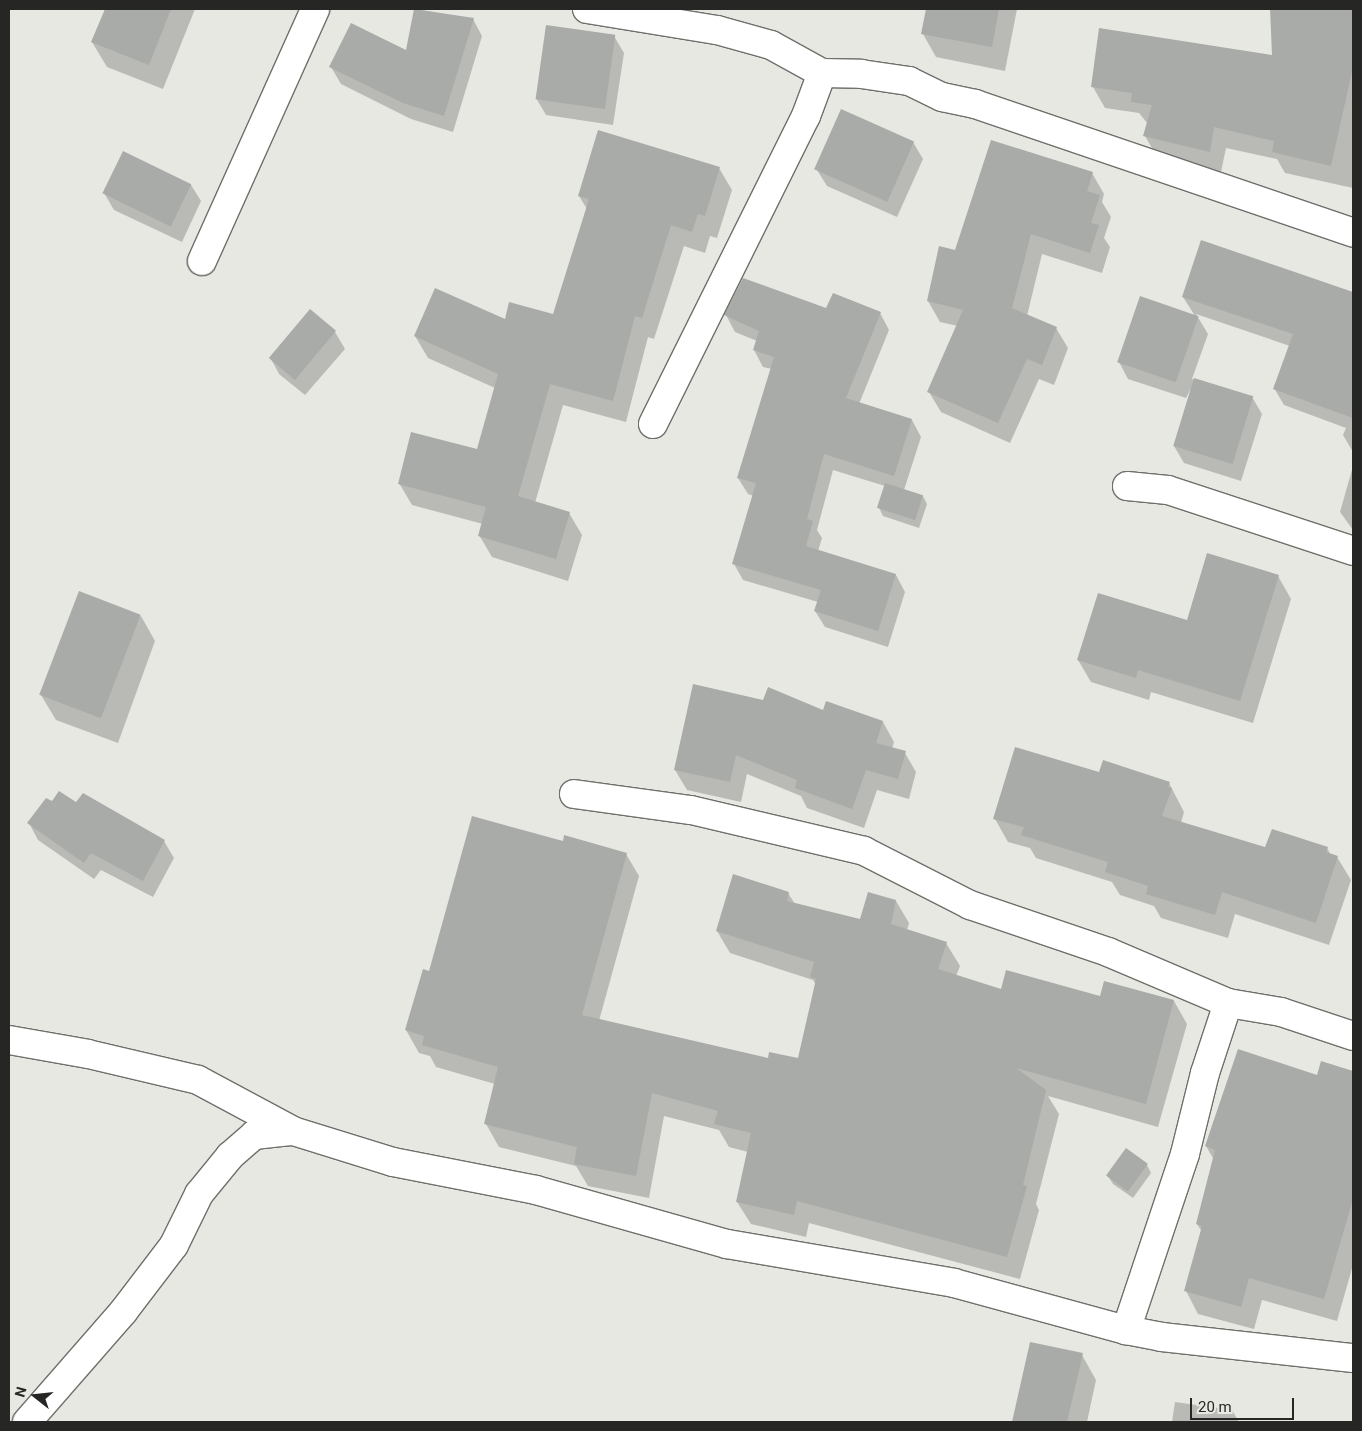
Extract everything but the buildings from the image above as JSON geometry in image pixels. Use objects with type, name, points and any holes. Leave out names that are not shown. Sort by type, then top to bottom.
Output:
[{"type":"street","points":[[202,261],[315,9]]},
{"type":"street","points":[[587,9],[717,30],[771,45],[822,73],[861,74],[909,81],[942,97],[975,104],[1353,234]]},
{"type":"street","points":[[653,424],[806,116],[822,73]]},
{"type":"street","points":[[1127,486],[1176,493],[1353,551]]},
{"type":"street","points":[[574,794],[691,810],[864,851],[970,905],[1108,952],[1228,1003],[1281,1012],[1353,1036]]},
{"type":"street","points":[[1126,1330],[1185,1154],[1205,1073],[1228,1003]]},
{"type":"street","points":[[9,1040],[88,1054],[198,1080],[293,1131],[393,1162],[536,1190],[728,1244],[954,1283],[1126,1330],[1162,1337],[1353,1358]]},
{"type":"street","points":[[28,1422],[123,1312],[174,1245],[199,1194],[230,1156],[254,1135],[293,1131]]}]
